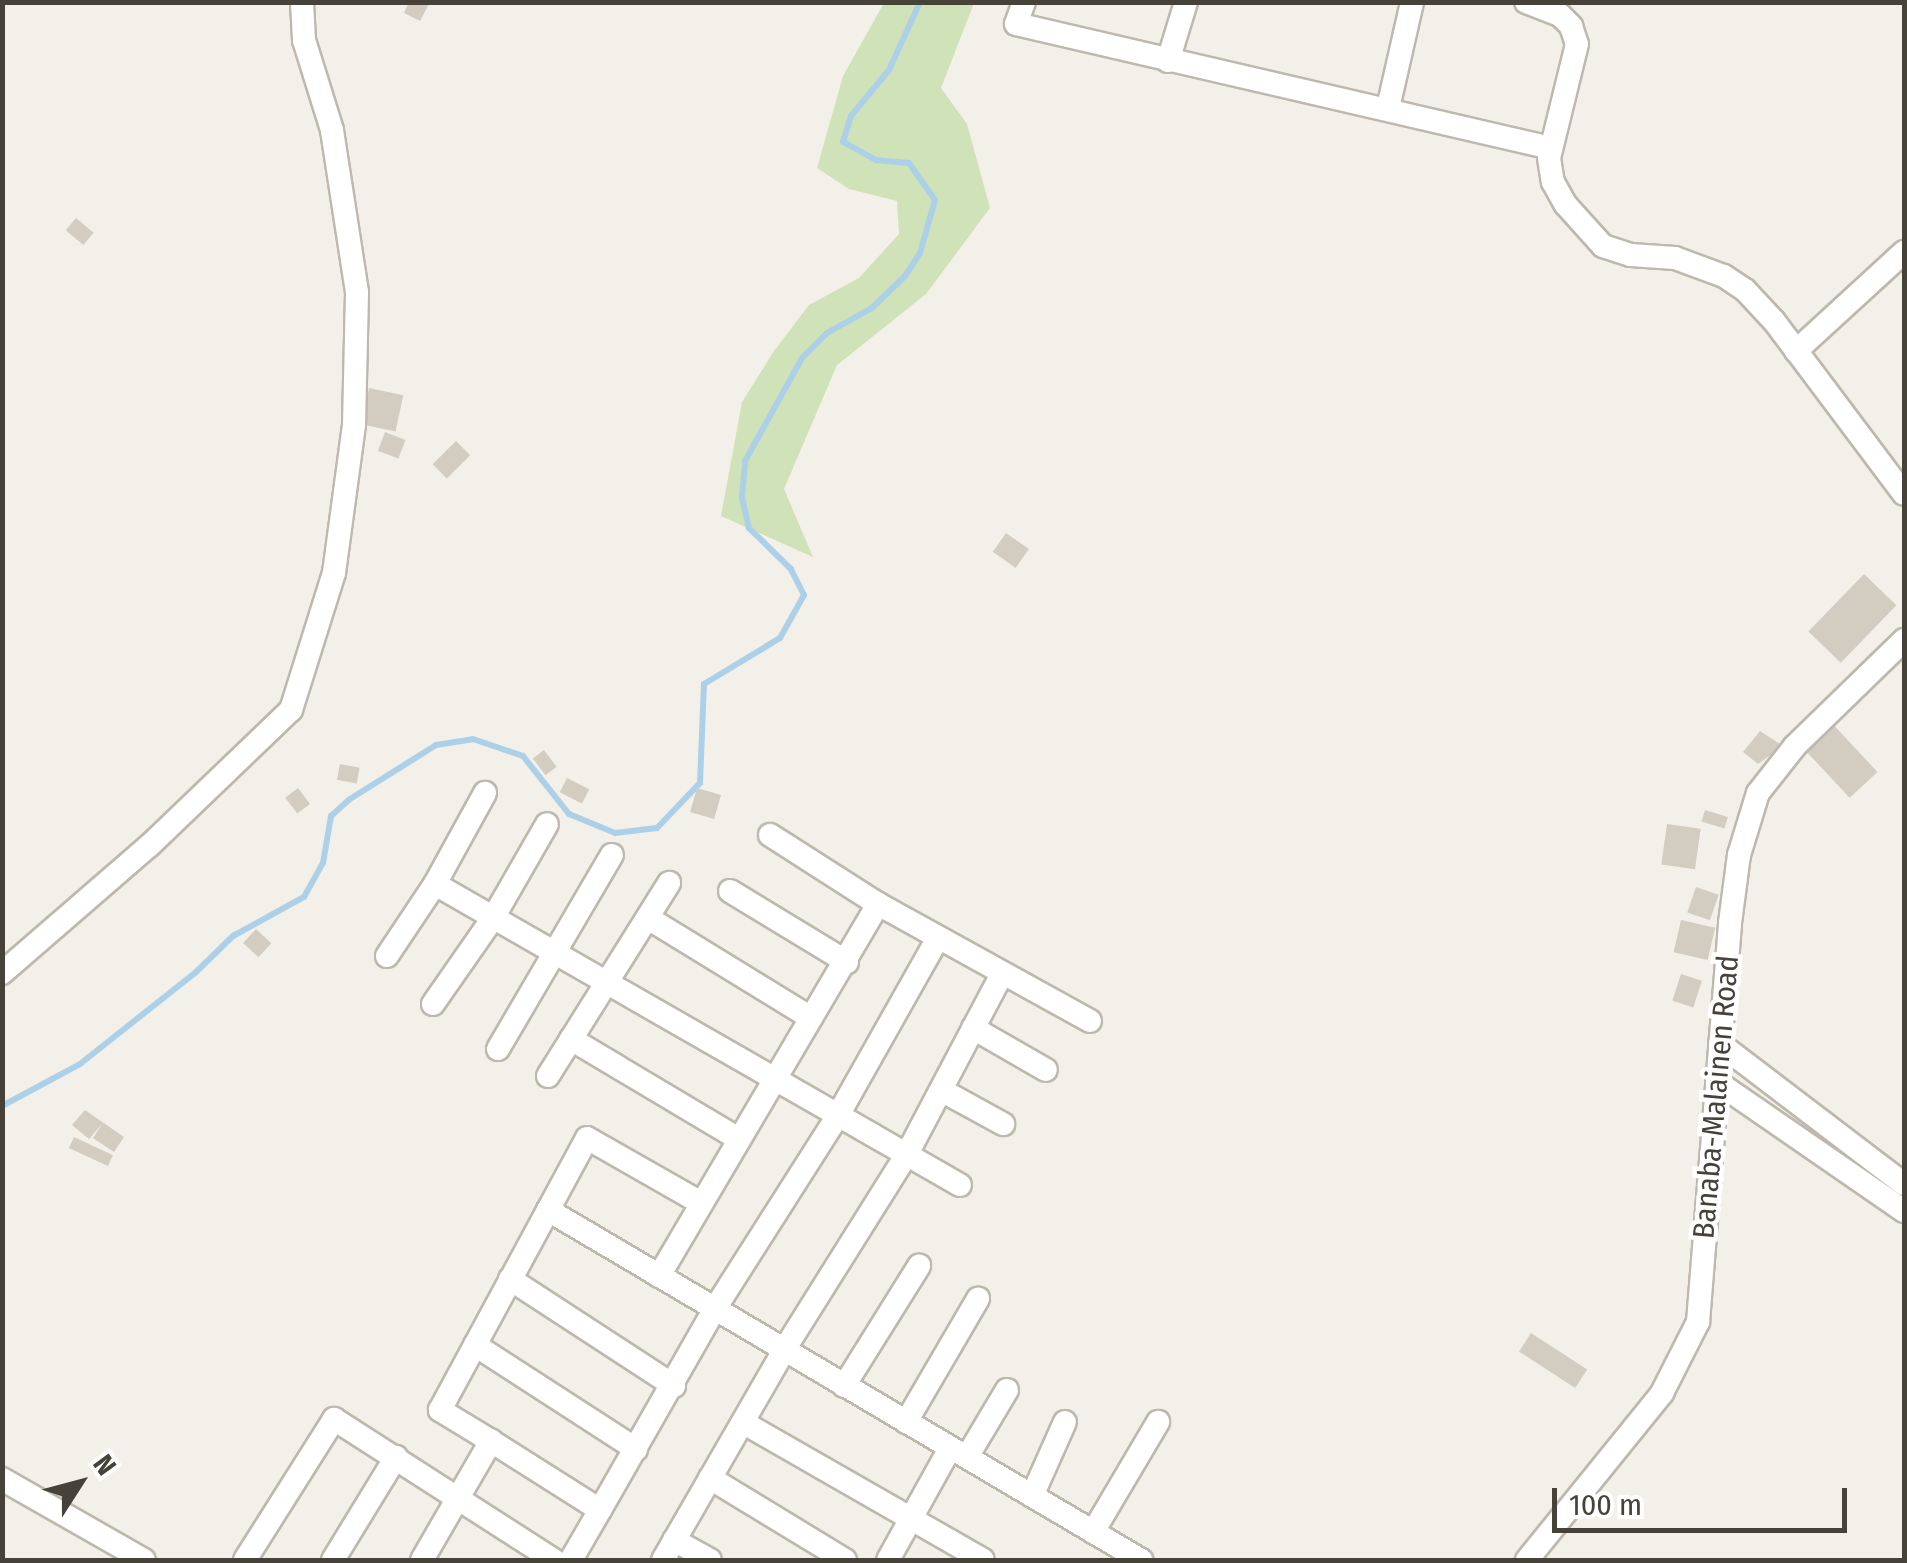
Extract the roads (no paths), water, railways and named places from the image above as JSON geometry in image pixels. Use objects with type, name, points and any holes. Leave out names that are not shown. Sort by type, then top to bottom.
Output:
[{"type":"street","points":[[2,973],[150,845],[291,710],[334,573],[354,426],[356,292],[332,130],[304,40],[302,2]]},
{"type":"street","points":[[1024,2],[1016,24],[1551,148]]},
{"type":"street","points":[[1168,61],[1186,2]]},
{"type":"street","points":[[1388,108],[1412,2]]},
{"type":"street","points":[[1531,3],[1560,15],[1572,26],[1578,44],[1551,148],[1554,182],[1566,205],[1603,246],[1631,256],[1676,258],[1724,276],[1745,290],[1904,494]]},
{"type":"street","points":[[1796,351],[1904,252]]},
{"type":"street","name":"Banaba-Malainen Road","points":[[1527,1560],[1662,1393],[1698,1322],[1739,854],[1758,793],[1794,746],[1904,640]]},
{"type":"street","points":[[387,956],[435,884],[485,793]]},
{"type":"street","points":[[433,1004],[493,918],[548,824]]},
{"type":"street","points":[[770,835],[878,904],[1090,1021]]},
{"type":"street","points":[[498,1049],[612,855]]},
{"type":"street","points":[[548,1076],[670,883]]},
{"type":"street","points":[[435,884],[960,1185]]},
{"type":"street","points":[[730,891],[847,962]]},
{"type":"street","points":[[659,1276],[771,1078],[847,962],[878,904]]},
{"type":"street","points":[[648,918],[811,1018]]},
{"type":"street","points":[[571,1560],[674,1386],[714,1310],[837,1117],[938,938]]},
{"type":"street","points":[[710,1560],[669,1550],[784,1350],[907,1154],[1002,974]]},
{"type":"street","points":[[973,1028],[1046,1070]]},
{"type":"street","points":[[571,1040],[738,1139]]},
{"type":"street","points":[[1720,1044],[1904,1184]]},
{"type":"street","points":[[1717,1082],[1904,1211]]},
{"type":"street","points":[[941,1090],[1003,1124]]},
{"type":"street","points":[[600,1510],[440,1410],[587,1138],[698,1202]]},
{"type":"street","points":[[548,1210],[1093,1532],[1116,1554],[1142,1560]]},
{"type":"street","points":[[844,1386],[919,1266]]},
{"type":"street","points":[[510,1280],[674,1386]]},
{"type":"street","points":[[906,1422],[978,1299]]},
{"type":"street","points":[[475,1345],[636,1449]]},
{"type":"street","points":[[888,1560],[910,1518],[1007,1390]]},
{"type":"street","points":[[245,1560],[334,1419],[554,1560]]},
{"type":"street","points":[[1032,1496],[1066,1422]]},
{"type":"street","points":[[1093,1532],[1158,1422]]},
{"type":"street","points":[[744,1424],[983,1560]]},
{"type":"street","points":[[422,1560],[490,1441]]},
{"type":"street","points":[[333,1560],[396,1457]]},
{"type":"street","points":[[710,1478],[845,1560]]},
{"type":"street","points":[[2,1479],[144,1560]]},
{"type":"waterway","points":[[2,1106],[80,1064],[196,972],[233,936],[304,897],[323,863],[331,816],[350,799],[436,745],[473,739],[523,756],[569,814],[615,833],[657,828],[700,783],[704,684],[780,638],[804,595],[791,569],[749,528],[742,498],[745,461],[802,358],[827,333],[872,308],[905,276],[920,253],[935,200],[909,163],[876,160],[843,142],[851,116],[889,70],[920,2]]}]
